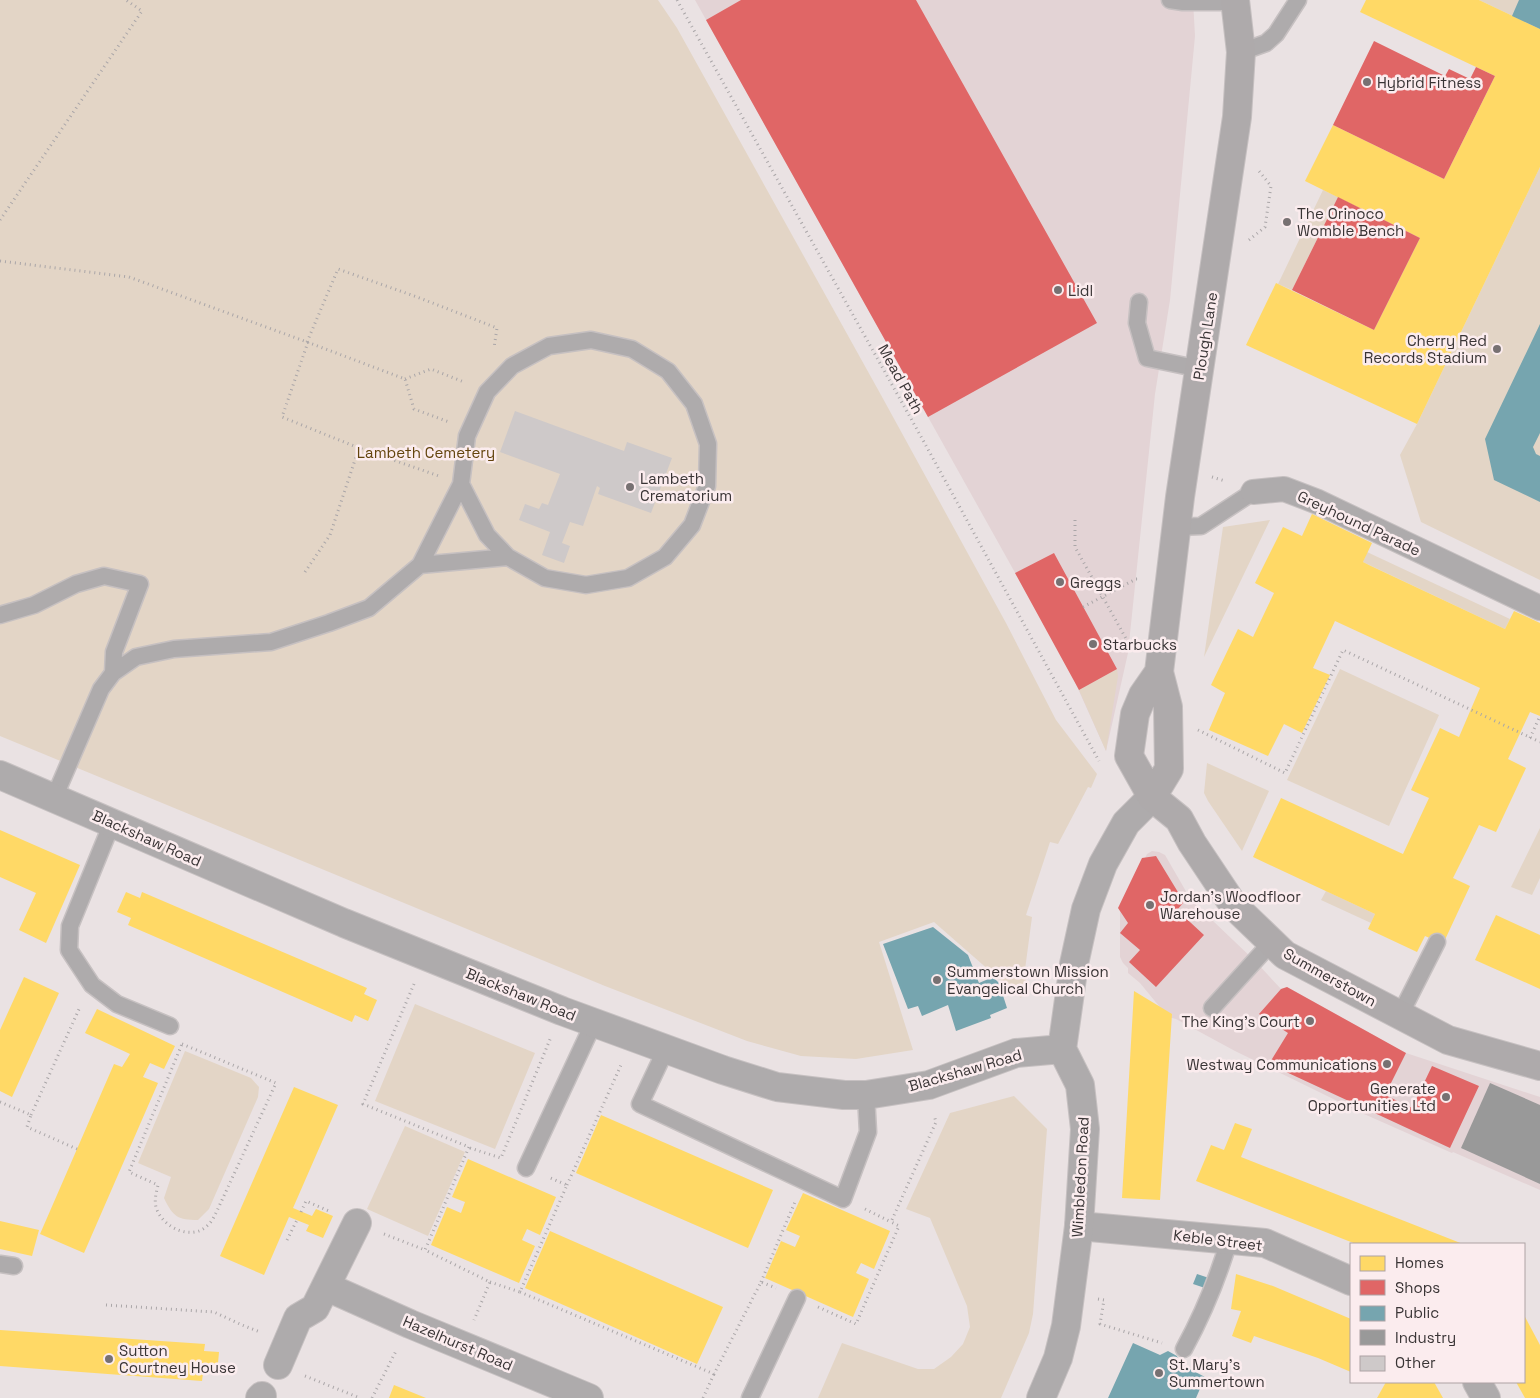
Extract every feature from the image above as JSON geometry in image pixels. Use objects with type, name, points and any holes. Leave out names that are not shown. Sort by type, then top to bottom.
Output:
[{"type":"main road","name":"Plough Lane","points":[[1159,672],[1143,695],[1135,714],[1129,756],[1152,796],[1169,769],[1168,707],[1159,672],[1177,527],[1238,117],[1241,52],[1235,1]]},
{"type":"main road","name":"Summerstown","points":[[1152,796],[1179,819],[1192,843],[1234,906],[1285,955],[1448,1040],[1540,1066]]},
{"type":"street","name":"Greyhound Parade","points":[[1253,492],[1284,489],[1318,502],[1540,608]]},
{"type":"street","name":"Blackshaw Road","points":[[0,775],[344,923],[562,1012],[723,1070],[777,1087],[844,1095],[866,1095],[929,1084],[1016,1053],[1062,1049]]},
{"type":"street","points":[[1062,1049],[1074,964],[1086,909],[1103,864],[1126,823],[1152,796]]},
{"type":"street","name":"Wimbledon Road","points":[[1041,1398],[1058,1358],[1071,1295],[1079,1226],[1085,1129],[1080,1085],[1062,1049]]},
{"type":"street","points":[[278,1365],[298,1318],[315,1308],[327,1287],[356,1223]]},
{"type":"street","name":"Keble Street","points":[[1079,1226],[1264,1243],[1350,1281]]},
{"type":"street","name":"Hazelhurst Road","points":[[327,1287],[410,1324],[590,1398]]},
{"type":"street","points":[[1478,1383],[1486,1398]]},
{"type":"lane","points":[[1170,0],[1183,2],[1235,1]]},
{"type":"lane","points":[[1241,52],[1266,43],[1276,34],[1298,0]]},
{"type":"lane","points":[[1139,302],[1137,323],[1147,358],[1200,369]]},
{"type":"lane","points":[[54,798],[101,689],[113,673],[136,657],[174,649],[271,642],[369,608],[420,565],[461,484],[467,436],[487,392],[512,366],[549,346],[590,340],[632,349],[668,371],[694,404],[708,444],[707,486],[692,525],[665,557],[628,578],[586,585],[545,578],[508,557],[487,535],[461,484]]},
{"type":"lane","name":"Greyhound Parade","points":[[1177,527],[1201,526],[1253,492]]},
{"type":"lane","points":[[420,565],[508,557]]},
{"type":"lane","points":[[0,615],[34,605],[76,584],[104,576],[140,584],[114,652],[113,673]]},
{"type":"lane","points":[[112,823],[70,926],[69,950],[92,985],[117,1004],[170,1026]]},
{"type":"lane","points":[[1400,1016],[1437,942]]},
{"type":"lane","points":[[1212,1008],[1271,943]]},
{"type":"lane","points":[[526,1168],[594,1022]]},
{"type":"lane","points":[[666,1050],[640,1104],[843,1199],[868,1132],[866,1095]]},
{"type":"lane","points":[[1184,1348],[1195,1328],[1222,1265],[1229,1240]]},
{"type":"lane","points":[[750,1398],[798,1298]]},
{"type":"path","points":[[0,220],[142,11],[126,0]]},
{"type":"path","name":"Mead Path","points":[[677,0],[1100,763]]},
{"type":"path","points":[[1255,235],[1265,228],[1271,186],[1263,176]]},
{"type":"path","points":[[0,261],[130,277],[307,342],[404,379],[431,369],[487,392],[497,328],[417,296],[338,269],[307,342],[282,417],[359,448],[461,484]]},
{"type":"path","points":[[404,379],[414,409],[470,430]]},
{"type":"path","points":[[305,572],[330,535],[359,448]]},
{"type":"path","points":[[1075,520],[1075,546],[1129,644],[1133,646]]},
{"type":"path","points":[[1083,607],[1136,579],[1142,579]]},
{"type":"path","points":[[1193,728],[1285,774],[1343,650],[1540,742]]},
{"type":"path","points":[[1530,738],[1540,716]]},
{"type":"path","points":[[427,956],[363,1104],[567,1185]]},
{"type":"path","points":[[76,1149],[27,1126],[92,985]]},
{"type":"path","points":[[501,1158],[562,1012]]},
{"type":"path","points":[[520,1292],[634,1038]]},
{"type":"path","points":[[182,1044],[276,1083],[216,1213],[207,1227],[194,1232],[181,1232],[168,1225],[158,1212],[154,1198],[158,1185],[129,1172],[182,1044]]},
{"type":"path","points":[[891,1222],[936,1122],[929,1084]]},
{"type":"path","points":[[0,1102],[31,1115]]},
{"type":"path","points":[[425,1250],[469,1147]]},
{"type":"path","points":[[703,1398],[761,1282],[804,1181]]},
{"type":"path","points":[[761,1282],[856,1324],[899,1226],[843,1199]]},
{"type":"path","points":[[301,1212],[306,1201],[425,1250],[490,1282],[520,1292],[714,1374]]},
{"type":"path","points":[[287,1240],[297,1220]]},
{"type":"path","points":[[464,1346],[490,1282]]},
{"type":"path","points":[[1071,1295],[1104,1300],[1100,1324],[1143,1339],[1184,1348]]},
{"type":"path","points":[[106,1305],[214,1312],[265,1334]]},
{"type":"path","points":[[372,1398],[410,1324]]},
{"type":"path","points":[[278,1365],[360,1398]]},
{"type":"shaded area","points":[[695,0],[1193,0],[1195,36],[1170,300],[1155,394],[1128,653],[1106,751],[1070,671]]},
{"type":"shaded area","points":[[1152,851],[1165,855],[1191,900],[1255,961],[1281,989],[1287,987],[1406,1053],[1540,1097],[1540,1190],[1364,1114],[1235,1051],[1176,1019],[1168,1017],[1140,983],[1128,973],[1128,968],[1120,957],[1120,909],[1147,854]]},
{"type":"green space","name":"Lambeth Cemetery","points":[[0,0],[658,0],[677,28],[881,395],[1006,623],[1056,720],[1097,774],[1091,788],[1088,787],[1058,844],[1050,842],[1026,915],[1032,917],[1024,977],[1026,980],[1021,998],[934,922],[879,942],[913,1050],[856,1059],[801,1056],[747,1041],[605,986],[0,736]]},
{"type":"green space","points":[[1479,0],[1540,0],[1540,29]]},
{"type":"green space","name":"Cherry Red Records Stadium","points":[[1540,167],[1540,580],[1421,522],[1400,455],[1417,424]]},
{"type":"green space","points":[[1323,190],[1338,197],[1292,290],[1278,284]]},
{"type":"green space","points":[[1270,520],[1204,657],[1223,527]]},
{"type":"green space","points":[[1367,552],[1510,619],[1505,629],[1363,562]]},
{"type":"green space","points":[[1117,669],[1118,676],[1106,751],[1079,690]]},
{"type":"green space","points":[[1340,669],[1439,715],[1389,826],[1287,780]]},
{"type":"green space","points":[[1207,763],[1269,791],[1242,851],[1204,793]]},
{"type":"green space","points":[[1540,828],[1540,878],[1532,895],[1511,887]]},
{"type":"green space","points":[[1326,891],[1375,914],[1371,923],[1321,900]]},
{"type":"green space","points":[[415,1004],[535,1053],[495,1149],[375,1101]]},
{"type":"green space","points":[[185,1051],[251,1078],[259,1087],[258,1097],[209,1209],[198,1220],[181,1218],[170,1209],[164,1198],[171,1177],[138,1163]]},
{"type":"green space","points":[[1014,1096],[1047,1129],[1033,1314],[1029,1333],[1001,1398],[818,1398],[842,1343],[918,1369],[934,1369],[951,1357],[963,1344],[970,1327],[967,1306],[930,1218],[906,1209],[950,1113]]},
{"type":"green space","points":[[405,1126],[465,1152],[428,1236],[367,1209]]},
{"type":"building: Homes","points":[[1366,0],[1479,0],[1540,29],[1540,167],[1417,424],[1246,345],[1276,283],[1374,330],[1420,238],[1305,181],[1333,125],[1444,179],[1495,76],[1360,12]]},
{"type":"building: Homes","points":[[1312,514],[1372,543],[1363,562],[1371,566],[1505,629],[1514,611],[1540,623],[1540,716],[1530,712],[1508,759],[1526,768],[1496,832],[1479,825],[1453,878],[1470,886],[1443,944],[1425,936],[1417,952],[1368,929],[1375,914],[1253,857],[1281,798],[1403,854],[1429,798],[1411,790],[1440,728],[1459,737],[1480,688],[1335,621],[1313,668],[1330,675],[1302,733],[1284,724],[1268,756],[1209,730],[1225,693],[1211,685],[1238,629],[1253,637],[1274,593],[1255,583],[1283,527],[1302,536]]},
{"type":"building: Homes","points":[[0,830],[80,865],[46,943],[19,930],[36,893],[0,877]]},
{"type":"building: Homes","points":[[126,892],[140,898],[142,892],[367,988],[364,994],[377,1000],[368,1021],[355,1015],[352,1022],[128,925],[131,918],[117,912]]},
{"type":"building: Homes","points":[[1496,915],[1540,935],[1540,989],[1475,960]]},
{"type":"building: Homes","points":[[24,977],[59,993],[12,1097],[0,1091],[0,1030]]},
{"type":"building: Homes","points":[[1134,991],[1172,1014],[1160,1200],[1122,1198]]},
{"type":"building: Homes","points":[[97,1009],[175,1046],[164,1069],[150,1063],[143,1077],[158,1083],[84,1253],[40,1234],[114,1064],[122,1067],[130,1054],[85,1033]]},
{"type":"building: Homes","points":[[294,1087],[338,1105],[293,1208],[312,1216],[316,1209],[333,1216],[323,1238],[306,1231],[309,1225],[289,1217],[264,1275],[220,1256]]},
{"type":"building: Homes","points":[[601,1115],[773,1190],[748,1248],[576,1173]]},
{"type":"building: Homes","points":[[1235,1123],[1252,1129],[1241,1157],[1460,1243],[1353,1243],[1196,1181],[1211,1145],[1224,1150]]},
{"type":"building: Homes","points":[[468,1159],[556,1197],[540,1235],[527,1229],[522,1240],[535,1246],[519,1283],[431,1245],[447,1207],[461,1213],[465,1202],[452,1197]]},
{"type":"building: Homes","points":[[803,1193],[890,1231],[874,1269],[861,1263],[856,1273],[869,1279],[853,1317],[765,1278],[781,1241],[795,1247],[800,1236],[786,1230]]},
{"type":"building: Homes","points":[[0,1221],[39,1230],[32,1256],[0,1249]]},
{"type":"building: Homes","points":[[550,1231],[723,1307],[697,1364],[525,1288]]},
{"type":"building: Homes","points":[[1236,1274],[1273,1286],[1350,1319],[1350,1372],[1318,1358],[1254,1336],[1251,1343],[1232,1336],[1241,1311],[1231,1309]]},
{"type":"building: Homes","points":[[1525,1317],[1540,1345],[1540,1398],[1525,1398],[1517,1383],[1525,1383]]},
{"type":"building: Homes","name":"Sutton Courtney House","points":[[0,1330],[205,1344],[204,1351],[219,1352],[217,1374],[203,1373],[202,1381],[0,1366]]},
{"type":"building: Homes","points":[[1385,1383],[1435,1383],[1443,1398],[1377,1398]]},
{"type":"building: Homes","points":[[394,1385],[426,1398],[389,1398]]},
{"type":"building: Shops","points":[[741,0],[916,0],[1097,323],[928,417],[706,20]]},
{"type":"building: Shops","points":[[1374,41],[1445,76],[1449,69],[1470,79],[1476,67],[1495,76],[1444,179],[1333,125]]},
{"type":"building: Shops","points":[[1338,197],[1420,238],[1374,330],[1292,290]]},
{"type":"building: Shops","points":[[1054,553],[1117,669],[1079,690],[1015,573]]},
{"type":"building: Shops","points":[[1156,856],[1184,902],[1177,910],[1204,935],[1156,987],[1129,962],[1140,950],[1120,933],[1128,923],[1118,908],[1142,858]]},
{"type":"building: Shops","points":[[1287,987],[1406,1053],[1385,1095],[1412,1108],[1432,1066],[1479,1086],[1450,1148],[1269,1064],[1288,1033],[1259,1014],[1281,989]]},
{"type":"building: Public","points":[[1519,0],[1540,0],[1540,29],[1512,16]]},
{"type":"building: Public","points":[[1540,324],[1540,433],[1533,447],[1536,454],[1540,456],[1540,502],[1494,480],[1485,439]]},
{"type":"building: Public","name":"Summerstown Mission Evangelical Church","points":[[933,927],[968,955],[979,983],[993,977],[999,983],[1007,1008],[990,1015],[991,1018],[956,1031],[948,1005],[922,1016],[918,1006],[908,1009],[883,944]]},
{"type":"building: Public","points":[[1197,1274],[1209,1278],[1205,1288],[1193,1284]]},
{"type":"building: Public","name":"St. Mary's Summertown","points":[[1133,1343],[1160,1355],[1168,1351],[1177,1356],[1180,1364],[1205,1377],[1196,1398],[1108,1398]]},
{"type":"building: Industry","points":[[1490,1083],[1540,1105],[1540,1184],[1461,1148]]},
{"type":"building: Other","name":"Lambeth Crematorium","points":[[515,411],[624,451],[627,442],[672,458],[651,513],[598,494],[600,488],[597,486],[583,526],[570,522],[562,543],[570,546],[564,563],[542,555],[550,532],[519,520],[525,504],[539,509],[542,503],[548,505],[560,474],[500,452]]},
{"type":"place","name":"Hybrid Fitness","points":[[1367,82]]},
{"type":"place","name":"The Orinoco Womble Bench","points":[[1287,222]]},
{"type":"place","name":"Lidl","points":[[1058,290]]},
{"type":"place","name":"Cherry Red Records Stadium","points":[[1497,349]]},
{"type":"place","name":"Lambeth Crematorium","points":[[630,487]]},
{"type":"place","name":"Greggs","points":[[1060,582]]},
{"type":"place","name":"Starbucks","points":[[1093,644]]},
{"type":"place","name":"Jordan's Woodfloor Warehouse","points":[[1150,905]]},
{"type":"place","name":"Summerstown Mission Evangelical Church","points":[[937,980]]},
{"type":"place","name":"The King's Court","points":[[1310,1021]]},
{"type":"place","name":"Westway Communications","points":[[1387,1064]]},
{"type":"place","name":"Generate Opportunities Ltd","points":[[1446,1097]]},
{"type":"place","name":"Sutton Courtney House","points":[[109,1359]]},
{"type":"place","name":"St. Mary's Summertown","points":[[1159,1373]]}]
